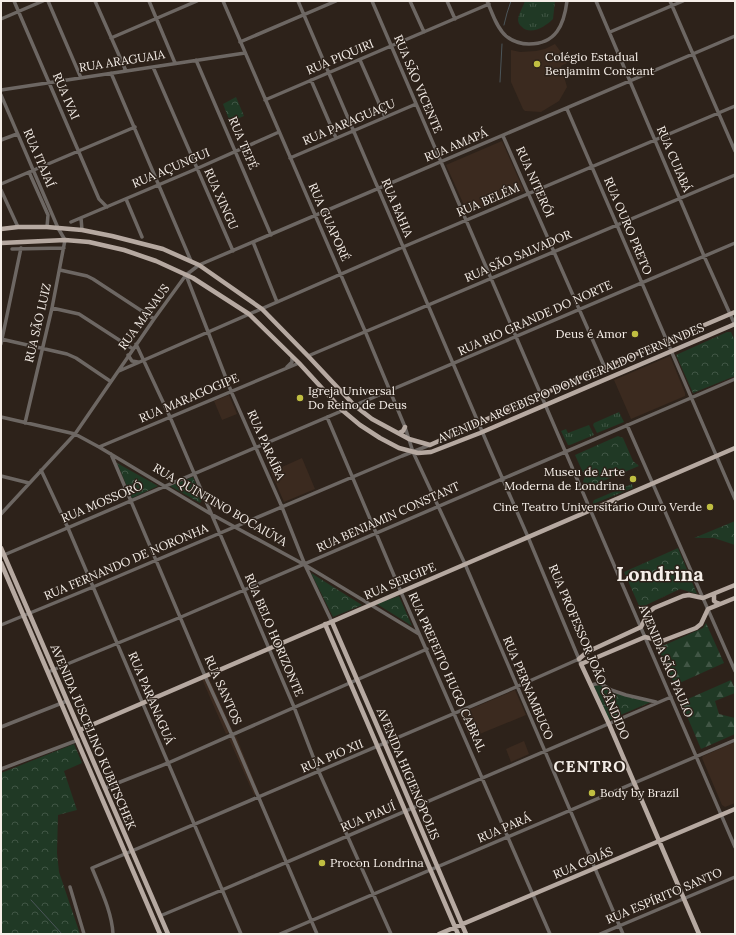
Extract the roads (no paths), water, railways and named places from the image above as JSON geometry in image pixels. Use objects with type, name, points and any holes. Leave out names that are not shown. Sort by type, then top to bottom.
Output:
[{"type":"main road","name":"AVENIDA ARCEBISPO DOM GERALDO FERNANDES","points":[[1,229],[18,227],[47,227],[82,230],[141,242],[163,249],[199,265],[262,309],[354,405],[372,419],[399,434],[409,439],[430,445],[541,394],[667,342],[732,313]]},
{"type":"main road","name":"AVENIDA ARCEBISPO DOM GERALDO FERNANDES","points":[[1,243],[65,240],[89,242],[124,250],[156,261],[186,275],[249,314],[292,356],[342,410],[360,425],[399,448],[422,454],[489,430],[671,351],[735,325]]},
{"type":"main road","points":[[489,430],[489,421],[530,403],[532,398]]},
{"type":"main road","points":[[399,434],[405,427]]},
{"type":"main road","name":"RUA SERGIPE","points":[[80,730],[735,448]]},
{"type":"main road","name":"AVENIDA JUSCELINO KUBITSCHEK","points":[[1,548],[48,672],[80,730],[168,934]]},
{"type":"main road","name":"AVENIDA JUSCELINO KUBITSCHEK","points":[[1,563],[53,670],[77,738],[160,934]]},
{"type":"main road","points":[[578,659],[588,652],[641,627],[648,613],[654,608],[683,596],[689,595],[703,598],[735,585]]},
{"type":"main road","points":[[714,594],[714,601],[720,604]]},
{"type":"main road","points":[[581,664],[645,637],[662,641],[690,630],[701,624],[708,609],[735,598]]},
{"type":"main road","name":"AVENIDA HIGIENÓPOLIS","points":[[332,622],[466,934]]},
{"type":"main road","name":"AVENIDA HIGIENÓPOLIS","points":[[325,624],[458,934]]},
{"type":"main road","points":[[633,630],[636,632],[637,636],[635,641]]},
{"type":"main road","points":[[332,640],[338,637]]},
{"type":"main road","points":[[588,652],[591,660]]},
{"type":"main road","name":"RUA PROFESSOR JOÃO CÂNDIDO","points":[[581,664],[609,724],[698,934]]},
{"type":"main road","name":"RUA GOIÁS","points":[[439,934],[735,809]]},
{"type":"main road","points":[[139,883],[156,915],[160,916]]},
{"type":"street","name":"RUA IVAI","points":[[14,1],[99,200],[99,210]]},
{"type":"street","points":[[1,19],[43,1]]},
{"type":"street","points":[[48,1],[81,78]]},
{"type":"street","points":[[94,1],[126,71]]},
{"type":"street","points":[[149,1],[175,63]]},
{"type":"street","points":[[111,38],[197,1]]},
{"type":"street","name":"RUA GUAPORÉ","points":[[223,1],[366,331],[405,427],[413,452]]},
{"type":"street","name":"RUA BAHIA","points":[[298,1],[479,423]]},
{"type":"street","points":[[240,42],[336,1]]},
{"type":"street","name":"RUA SÃO VICENTE","points":[[372,1],[541,394]]},
{"type":"street","points":[[410,1],[424,32]]},
{"type":"street","points":[[447,1],[455,19]]},
{"type":"street","points":[[488,3],[500,28],[508,37],[519,43],[535,44],[556,34],[564,19],[566,1]]},
{"type":"street","name":"RUA CUIABÁ","points":[[596,1],[704,256],[732,313],[735,325]]},
{"type":"street","points":[[670,1],[735,151]]},
{"type":"street","points":[[610,32],[683,1]]},
{"type":"street","name":"RUA PIQUIRI","points":[[265,100],[455,19],[488,3]]},
{"type":"street","name":"RUA AMAPÁ","points":[[186,275],[199,265],[735,36]]},
{"type":"street","name":"RUA ARAGUAIA","points":[[1,90],[245,52]]},
{"type":"street","name":"RUA TEFÉ","points":[[196,60],[271,234]]},
{"type":"street","points":[[360,60],[385,117]]},
{"type":"street","name":"RUA XINGU","points":[[153,67],[196,169],[233,251]]},
{"type":"street","points":[[111,73],[191,261]]},
{"type":"street","points":[[311,80],[336,138]]},
{"type":"street","name":"RUA ITAJAÍ","points":[[1,95],[48,215],[47,227]]},
{"type":"street","name":"RUA PARAGUAÇU","points":[[290,158],[416,104]]},
{"type":"street","name":"RUA BELÉM","points":[[118,371],[403,247],[735,106]]},
{"type":"street","name":"RUA OURO PRETO","points":[[567,109],[735,499]]},
{"type":"street","points":[[1,184],[135,127]]},
{"type":"street","name":"RUA AÇUNGUI","points":[[71,222],[279,132]]},
{"type":"street","points":[[1,140],[17,134]]},
{"type":"street","name":"RUA NITERÓI","points":[[503,136],[605,368]]},
{"type":"street","name":"RUA ITAJAÍ","points":[[31,172],[58,228]]},
{"type":"street","name":"RUA SÃO SALVADOR","points":[[308,356],[735,175]]},
{"type":"street","points":[[1,190],[18,227]]},
{"type":"street","points":[[126,199],[142,237]]},
{"type":"street","name":"RUA IVAI","points":[[99,200],[107,207]]},
{"type":"street","points":[[81,218],[82,230]]},
{"type":"street","points":[[58,228],[65,240]]},
{"type":"street","name":"RUA SÃO LUIZ","points":[[25,423],[52,308],[65,240]]},
{"type":"street","points":[[253,242],[277,302]]},
{"type":"street","name":"RUA RIO GRANDE DO NORTE","points":[[342,410],[735,243]]},
{"type":"street","points":[[1,344],[21,248]]},
{"type":"street","points":[[12,249],[64,248]]},
{"type":"street","points":[[60,270],[88,276],[94,279],[154,319]]},
{"type":"street","name":"RUA MANAUS","points":[[2,512],[75,434],[132,349],[186,275]]},
{"type":"street","name":"RUA PARAÍBA","points":[[186,275],[231,391],[282,507],[304,565],[332,622]]},
{"type":"street","points":[[52,308],[79,314],[132,349]]},
{"type":"street","points":[[2,339],[66,354],[76,358],[110,381]]},
{"type":"street","name":"RUA BELO HORIZONTE","points":[[136,344],[170,417],[294,707],[319,772],[391,934]]},
{"type":"street","points":[[128,355],[132,361],[138,362]]},
{"type":"street","points":[[286,368],[292,362],[292,356]]},
{"type":"street","name":"RUA MARAGOGIPE","points":[[99,446],[286,368],[299,364]]},
{"type":"street","name":"RUA BENJAMIN CONSTANT","points":[[48,672],[304,565],[502,478],[735,379]]},
{"type":"street","name":"AVENIDA SÃO PAULO","points":[[541,394],[735,847]]},
{"type":"street","name":"RUA MOSSORÓ","points":[[2,554],[68,528],[342,410]]},
{"type":"street","name":"RUA QUINTINO BOCAIÚVA","points":[[1,417],[75,434],[99,446],[211,514],[304,565],[420,634]]},
{"type":"street","name":"RUA PREFEITO HUGO CABRAL","points":[[327,417],[401,592],[550,934]]},
{"type":"street","name":"RUA PROFESSOR JOÃO CÂNDIDO","points":[[479,423],[581,664]]},
{"type":"street","points":[[627,425],[678,544],[735,670]]},
{"type":"street","name":"AVENIDA ARCEBISPO DOM GERALDO FERNANDES","points":[[413,452],[430,445]]},
{"type":"street","name":"RUA FERNANDO DE NORONHA","points":[[1,625],[93,588],[413,452]]},
{"type":"street","name":"RUA PERNAMBUCO","points":[[413,452],[464,564],[623,934]]},
{"type":"street","name":"RUA SANTOS","points":[[111,454],[317,934]]},
{"type":"street","name":"RUA PARANAGUÁ","points":[[41,470],[68,528],[241,934]]},
{"type":"street","points":[[1,476],[29,483]]},
{"type":"street","points":[[199,506],[202,504],[204,498]]},
{"type":"street","points":[[105,788],[168,763],[427,649]]},
{"type":"street","name":"RUA PIO XII","points":[[113,934],[110,919],[92,868],[385,744],[578,659]]},
{"type":"street","points":[[591,685],[600,683],[611,690],[626,696],[657,702]]},
{"type":"street","name":"RUA PIAUÍ","points":[[160,916],[406,812],[671,697]]},
{"type":"street","points":[[1,727],[64,702]]},
{"type":"street","points":[[1,769],[77,738],[80,730]]},
{"type":"street","name":"RUA PARÁ","points":[[280,934],[735,740]]},
{"type":"street","name":"RUA ESPÍRITO SANTO","points":[[600,934],[735,877]]},
{"type":"street","points":[[70,887],[84,934]]},
{"type":"waterway","points":[[504,25],[511,1]]},
{"type":"waterway","points":[[500,82],[502,44]]},
{"type":"waterway","points":[[31,900],[62,934]]},
{"type":"place","name":"Colégio Estadual Benjamim Constant","points":[[537,64]]},
{"type":"place","name":"Deus é Amor","points":[[635,334]]},
{"type":"place","name":"Igreja Universal Do Reino de Deus","points":[[300,398]]},
{"type":"place","name":"Museu de Arte Moderna de Londrina","points":[[633,479]]},
{"type":"place","name":"Cine Teatro Universitário Ouro Verde","points":[[710,507]]},
{"type":"place","name":"Body by Brazil","points":[[592,793]]},
{"type":"place","name":"Procon Londrina","points":[[322,863]]},
{"type":"district","name":"Londrina","points":[[660,574]]},
{"type":"district","name":"CENTRO","points":[[590,766]]}]
